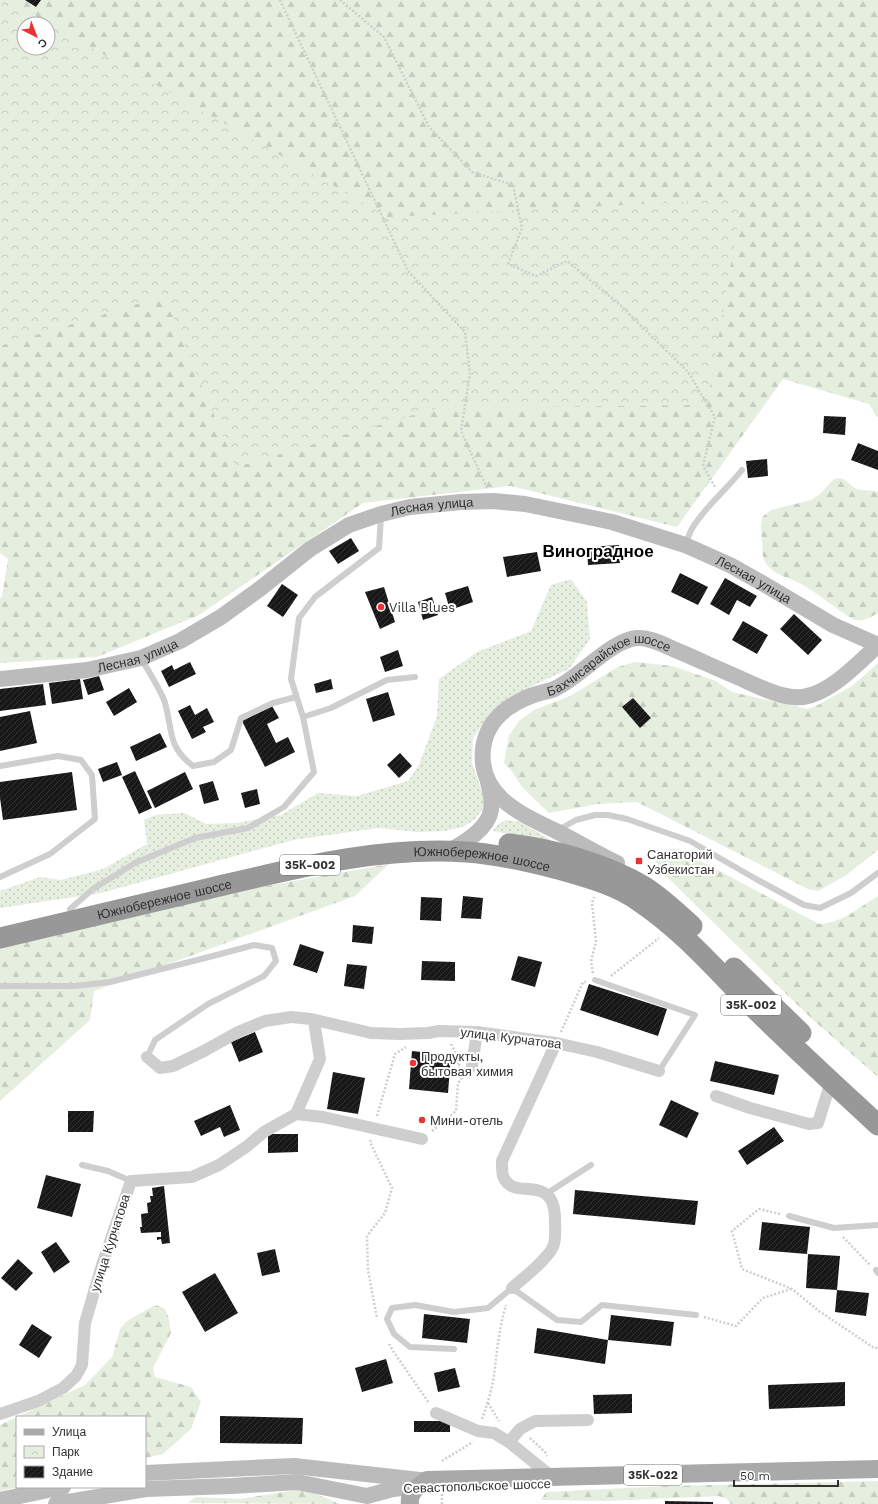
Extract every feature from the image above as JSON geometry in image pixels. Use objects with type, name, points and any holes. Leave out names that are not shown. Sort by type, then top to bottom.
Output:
[{"type":"highway","name":"Южнобережное шоссе","points":[[0,925],[352,846],[404,839],[469,840],[520,845],[555,852],[616,872],[645,887],[669,905],[878,1107]]},
{"type":"highway","name":"Южнобережное шоссе","points":[[0,938],[324,862],[408,852],[450,851],[514,858],[588,877],[640,901],[674,927],[715,966],[752,1007],[878,1125]]},
{"type":"main road","name":"Лесная улица","points":[[0,679],[87,670],[141,658],[180,641],[220,617],[261,588],[310,548],[349,525],[381,514],[410,507],[461,502],[493,501],[524,504],[612,522],[685,545],[730,565],[762,582],[833,625],[878,645]]},
{"type":"main road","name":"Бахчисарайское шоссе","points":[[669,905],[653,888],[630,870],[522,815],[505,802],[488,782],[482,754],[487,732],[494,720],[523,698],[555,689],[566,683],[624,642],[637,638],[660,644],[756,685],[794,698],[813,695],[825,690],[878,645]]},
{"type":"main road","points":[[450,851],[469,840],[487,820],[491,811],[491,798],[488,782]]},
{"type":"main road","points":[[540,824],[569,851],[588,877]]},
{"type":"main road","name":"Севастопольское шоссе","points":[[146,1473],[294,1466],[356,1472],[425,1484],[448,1486],[878,1474]]},
{"type":"main road","name":"Севастопольское шоссе","points":[[56,1504],[146,1488],[232,1486],[297,1482],[367,1496],[393,1489],[425,1484],[552,1477],[878,1469]]},
{"type":"main road","points":[[356,1472],[367,1496],[386,1504]]},
{"type":"main road","points":[[410,1504],[411,1495],[425,1484]]},
{"type":"main road","points":[[416,1504],[418,1494],[425,1484]]},
{"type":"main road","points":[[0,1500],[57,1488]]},
{"type":"street","name":"улица Курчатова","points":[[147,1057],[160,1068],[173,1066],[238,1032],[265,1021],[291,1017],[311,1019],[314,1021],[371,1033],[428,1033],[439,1031],[477,1032],[556,1043],[597,1052],[659,1072]]},
{"type":"street","points":[[314,1021],[320,1059],[296,1114],[323,1117],[422,1139]]},
{"type":"street","points":[[472,1066],[477,1032]]},
{"type":"street","points":[[512,1288],[541,1262],[554,1244],[555,1211],[552,1201],[546,1194],[537,1190],[514,1188],[508,1184],[503,1176],[502,1161],[556,1043]]},
{"type":"street","points":[[716,1096],[750,1108],[809,1124],[818,1123],[831,1081]]},
{"type":"street","name":"улица Курчатова","points":[[0,1414],[38,1401],[63,1388],[76,1376],[82,1365],[85,1323],[92,1296],[131,1181],[192,1177],[219,1165],[246,1147],[264,1132],[296,1114]]},
{"type":"street","points":[[436,1413],[478,1431],[494,1434],[510,1442],[552,1477]]},
{"type":"street","points":[[510,1442],[520,1429],[535,1421],[588,1420]]},
{"type":"lane","points":[[685,545],[692,528],[709,505],[742,470]]},
{"type":"lane","points":[[70,909],[93,889],[135,863],[195,838],[248,828],[284,807],[314,772],[303,717],[291,679],[299,618],[315,597],[379,548],[381,514]]},
{"type":"lane","points":[[141,658],[165,701],[173,744],[182,758],[194,766],[214,762],[231,750],[241,718],[274,703],[296,697]]},
{"type":"lane","points":[[303,717],[331,708],[387,680],[415,677]]},
{"type":"lane","points":[[0,766],[58,756],[81,760],[92,775],[96,819],[50,854],[0,877]]},
{"type":"lane","points":[[556,831],[576,820],[595,815],[627,819],[690,841],[804,905],[820,908],[851,893],[878,874]]},
{"type":"lane","points":[[0,986],[75,986],[110,982],[254,945],[272,948],[276,961],[264,976],[208,1004],[174,1026],[155,1040],[147,1057]]},
{"type":"lane","points":[[595,980],[695,1015],[659,1072]]},
{"type":"lane","points":[[546,1194],[591,1165]]},
{"type":"lane","points":[[82,1166],[108,1171],[131,1181]]},
{"type":"lane","points":[[788,1216],[834,1228],[878,1225]]},
{"type":"lane","points":[[454,1349],[410,1347],[394,1334],[387,1320],[392,1308],[415,1306],[454,1312],[488,1308],[512,1288],[557,1320],[581,1322],[602,1305],[696,1315]]},
{"type":"path","points":[[280,0],[408,271],[465,332],[470,373],[461,431],[493,501]]},
{"type":"path","points":[[340,0],[384,37],[429,127],[472,172],[513,185],[522,228],[508,264],[536,276],[567,261],[619,304],[688,372],[715,417],[703,466],[718,496]]},
{"type":"path","points":[[556,1043],[583,982],[595,980],[591,962],[596,941],[592,903]]},
{"type":"path","points":[[603,983],[674,927]]},
{"type":"path","points":[[373,1129],[395,1054],[412,1043]]},
{"type":"path","points":[[445,1043],[451,1044],[458,1057],[457,1065],[472,1066]]},
{"type":"path","points":[[422,1139],[456,1111],[458,1083],[472,1066]]},
{"type":"path","points":[[370,1142],[392,1188],[385,1213],[367,1236],[368,1270],[377,1318],[380,1325]]},
{"type":"path","points":[[788,1216],[759,1209],[732,1231],[742,1268],[792,1289],[819,1311],[874,1348],[878,1348]]},
{"type":"path","points":[[834,1228],[877,1272]]},
{"type":"path","points":[[488,1402],[494,1376],[501,1322],[512,1288]]},
{"type":"path","points":[[696,1315],[736,1326],[764,1298],[792,1289]]},
{"type":"path","points":[[387,1338],[393,1351],[436,1413]]},
{"type":"green space","points":[[0,0],[878,0],[878,418],[869,404],[783,379],[677,527],[511,486],[363,503],[199,615],[97,657],[0,663],[0,598],[2,597],[8,559],[0,553]]},
{"type":"green space","points":[[0,0],[8,0],[36,16],[16,16],[16,56],[56,56],[56,27],[388,217],[742,199],[707,405],[437,408],[236,467],[164,296],[0,346]]},
{"type":"green space","points":[[839,478],[857,489],[878,492],[878,613],[861,620],[854,620],[805,586],[775,572],[766,563],[763,557],[761,526],[762,517],[771,510],[811,500],[820,494],[834,479]]},
{"type":"green space","points":[[571,579],[587,602],[590,639],[569,669],[534,685],[491,712],[473,738],[472,763],[485,801],[483,809],[474,820],[463,827],[445,831],[418,832],[378,828],[293,840],[101,893],[0,908],[0,891],[40,877],[61,880],[103,869],[147,844],[144,820],[155,815],[184,813],[206,824],[237,823],[281,815],[318,793],[357,796],[408,781],[419,765],[437,716],[439,679],[477,652],[531,631],[551,585]]},
{"type":"green space","points":[[635,662],[672,666],[716,681],[732,692],[807,709],[816,706],[852,686],[878,663],[878,850],[845,876],[818,891],[808,889],[637,802],[598,804],[549,813],[522,787],[511,770],[504,763],[509,735],[519,721],[534,710],[570,696],[618,667]]},
{"type":"green space","points":[[506,820],[520,822],[549,839],[551,842],[493,831],[498,824]]},
{"type":"green space","points":[[678,849],[819,924],[842,918],[878,896],[878,1077],[811,1018],[663,873],[653,857],[660,850]]},
{"type":"green space","points":[[389,864],[355,896],[94,991],[90,1020],[0,1101],[0,946],[167,904]]},
{"type":"green space","points":[[155,1305],[164,1308],[168,1315],[171,1333],[153,1368],[155,1377],[191,1387],[201,1402],[191,1429],[163,1454],[146,1458],[146,1416],[19,1416],[85,1385],[112,1357],[120,1329],[127,1321]]},
{"type":"green space","points":[[16,1417],[16,1488],[0,1491],[0,1425]]},
{"type":"green space","points":[[878,1481],[878,1504],[731,1504],[727,1499],[719,1496],[608,1501],[541,1500],[546,1492],[667,1486]]},
{"type":"green space","points":[[296,1490],[314,1493],[340,1504],[188,1503],[195,1497],[240,1499]]},
{"type":"building","points":[[25,0],[41,0],[36,7]]},
{"type":"building","points":[[824,416],[846,417],[845,435],[823,433]]},
{"type":"building","points":[[858,443],[878,451],[878,470],[851,460]]},
{"type":"building","points":[[767,459],[768,476],[748,478],[746,461]]},
{"type":"building","points":[[351,538],[359,551],[338,564],[329,551]]},
{"type":"building","points":[[619,545],[620,563],[588,565],[587,547]]},
{"type":"building","points":[[537,552],[541,571],[507,577],[503,557]]},
{"type":"building","points":[[680,573],[708,587],[698,605],[671,592]]},
{"type":"building","points":[[725,578],[757,596],[750,607],[737,600],[729,615],[710,604]]},
{"type":"building","points":[[282,584],[298,595],[283,617],[267,606]]},
{"type":"building","points":[[468,586],[473,602],[450,610],[445,593]]},
{"type":"building","name":"Villa Blues","points":[[384,587],[395,622],[380,629],[365,592]]},
{"type":"building","points":[[432,597],[438,615],[423,620],[418,602]]},
{"type":"building","points":[[794,614],[822,640],[808,655],[780,629]]},
{"type":"building","points":[[743,621],[768,635],[757,654],[732,640]]},
{"type":"building","points":[[398,650],[403,666],[385,672],[380,657]]},
{"type":"building","points":[[190,662],[196,674],[169,687],[161,671],[172,665],[174,670]]},
{"type":"building","points":[[99,676],[104,690],[88,695],[83,680]]},
{"type":"building","points":[[80,679],[83,699],[52,704],[49,683]]},
{"type":"building","points":[[331,679],[333,689],[316,693],[314,684]]},
{"type":"building","points":[[43,684],[46,705],[0,711],[0,689]]},
{"type":"building","points":[[129,688],[137,702],[114,716],[106,702]]},
{"type":"building","points":[[388,692],[395,715],[373,722],[366,699]]},
{"type":"building","points":[[633,698],[651,718],[640,728],[622,707]]},
{"type":"building","points":[[190,705],[195,715],[207,708],[214,722],[203,727],[206,732],[192,739],[178,711]]},
{"type":"building","points":[[272,706],[279,718],[267,724],[276,743],[288,737],[295,752],[265,767],[242,721]]},
{"type":"building","points":[[30,711],[37,743],[0,751],[0,717]]},
{"type":"building","points":[[160,733],[167,747],[136,761],[130,747]]},
{"type":"building","points":[[400,753],[412,766],[399,778],[387,765]]},
{"type":"building","points":[[117,762],[122,775],[103,782],[98,769]]},
{"type":"building","points":[[135,771],[152,808],[139,814],[122,777]]},
{"type":"building","points":[[72,772],[77,810],[3,820],[0,798],[0,782]]},
{"type":"building","points":[[185,772],[193,789],[155,808],[147,791]]},
{"type":"building","points":[[213,781],[219,800],[204,804],[199,785]]},
{"type":"building","points":[[257,789],[260,804],[245,808],[241,793]]},
{"type":"building","points":[[463,896],[483,898],[481,919],[461,918]]},
{"type":"building","points":[[421,897],[442,898],[441,921],[420,920]]},
{"type":"building","points":[[353,925],[374,927],[372,944],[352,942]]},
{"type":"building","points":[[300,944],[324,952],[317,973],[293,965]]},
{"type":"building","points":[[518,956],[542,962],[535,987],[511,980]]},
{"type":"building","points":[[422,961],[455,962],[455,981],[421,980]]},
{"type":"building","points":[[347,964],[367,966],[364,989],[344,986]]},
{"type":"building","points":[[589,984],[667,1009],[658,1036],[580,1010]]},
{"type":"building","points":[[255,1032],[263,1052],[239,1062],[231,1042]]},
{"type":"building","points":[[412,1051],[451,1055],[448,1093],[409,1089]]},
{"type":"building","points":[[715,1061],[779,1075],[774,1095],[710,1081]]},
{"type":"building","points":[[333,1072],[365,1078],[358,1114],[327,1109]]},
{"type":"building","points":[[671,1100],[699,1113],[687,1138],[659,1125]]},
{"type":"building","points":[[230,1105],[240,1130],[224,1137],[220,1127],[201,1136],[194,1121]]},
{"type":"building","points":[[68,1111],[94,1111],[93,1132],[68,1132]]},
{"type":"building","points":[[774,1127],[784,1141],[747,1165],[738,1151]]},
{"type":"building","points":[[268,1134],[298,1134],[298,1152],[268,1153]]},
{"type":"building","points":[[46,1175],[81,1184],[72,1217],[37,1208]]},
{"type":"building","points":[[164,1186],[170,1243],[162,1244],[161,1239],[157,1240],[157,1237],[161,1237],[161,1232],[141,1233],[140,1227],[142,1227],[141,1214],[148,1213],[147,1203],[151,1202],[150,1196],[153,1196],[152,1188]]},
{"type":"building","points":[[575,1190],[698,1201],[695,1225],[573,1214]]},
{"type":"building","points":[[762,1222],[810,1227],[807,1254],[759,1250]]},
{"type":"building","points":[[56,1242],[70,1262],[54,1273],[41,1252]]},
{"type":"building","points":[[275,1249],[280,1272],[262,1276],[257,1253]]},
{"type":"building","points":[[808,1254],[840,1256],[837,1290],[806,1288]]},
{"type":"building","points":[[18,1259],[33,1273],[16,1291],[1,1278]]},
{"type":"building","points":[[215,1273],[238,1313],[205,1332],[182,1292]]},
{"type":"building","points":[[837,1290],[869,1293],[866,1316],[835,1312]]},
{"type":"building","points":[[424,1314],[470,1319],[467,1343],[422,1338]]},
{"type":"building","points":[[611,1315],[674,1322],[671,1346],[608,1340]]},
{"type":"building","points":[[32,1324],[52,1337],[39,1358],[19,1345]]},
{"type":"building","points":[[537,1328],[608,1340],[605,1364],[534,1353]]},
{"type":"building","points":[[386,1359],[393,1383],[362,1392],[355,1368]]},
{"type":"building","points":[[455,1368],[460,1387],[438,1392],[434,1373]]},
{"type":"building","points":[[845,1382],[845,1406],[769,1409],[768,1385]]},
{"type":"building","points":[[632,1394],[632,1413],[594,1414],[593,1395]]},
{"type":"building","points":[[220,1416],[303,1418],[302,1444],[220,1443]]},
{"type":"building","points":[[414,1421],[450,1421],[450,1432],[414,1432]]},
{"type":"building","points":[[665,1501],[713,1502],[713,1504],[665,1504]]},
{"type":"place","name":"Villa Blues","points":[[381,607]]},
{"type":"place","name":"Санаторий Узбекистан","points":[[639,861]]},
{"type":"place","name":"Продукты, бытовая химия","points":[[413,1063]]},
{"type":"place","name":"Мини-отель","points":[[422,1120]]},
{"type":"district","name":"Виноградное","points":[[598,551]]}]
